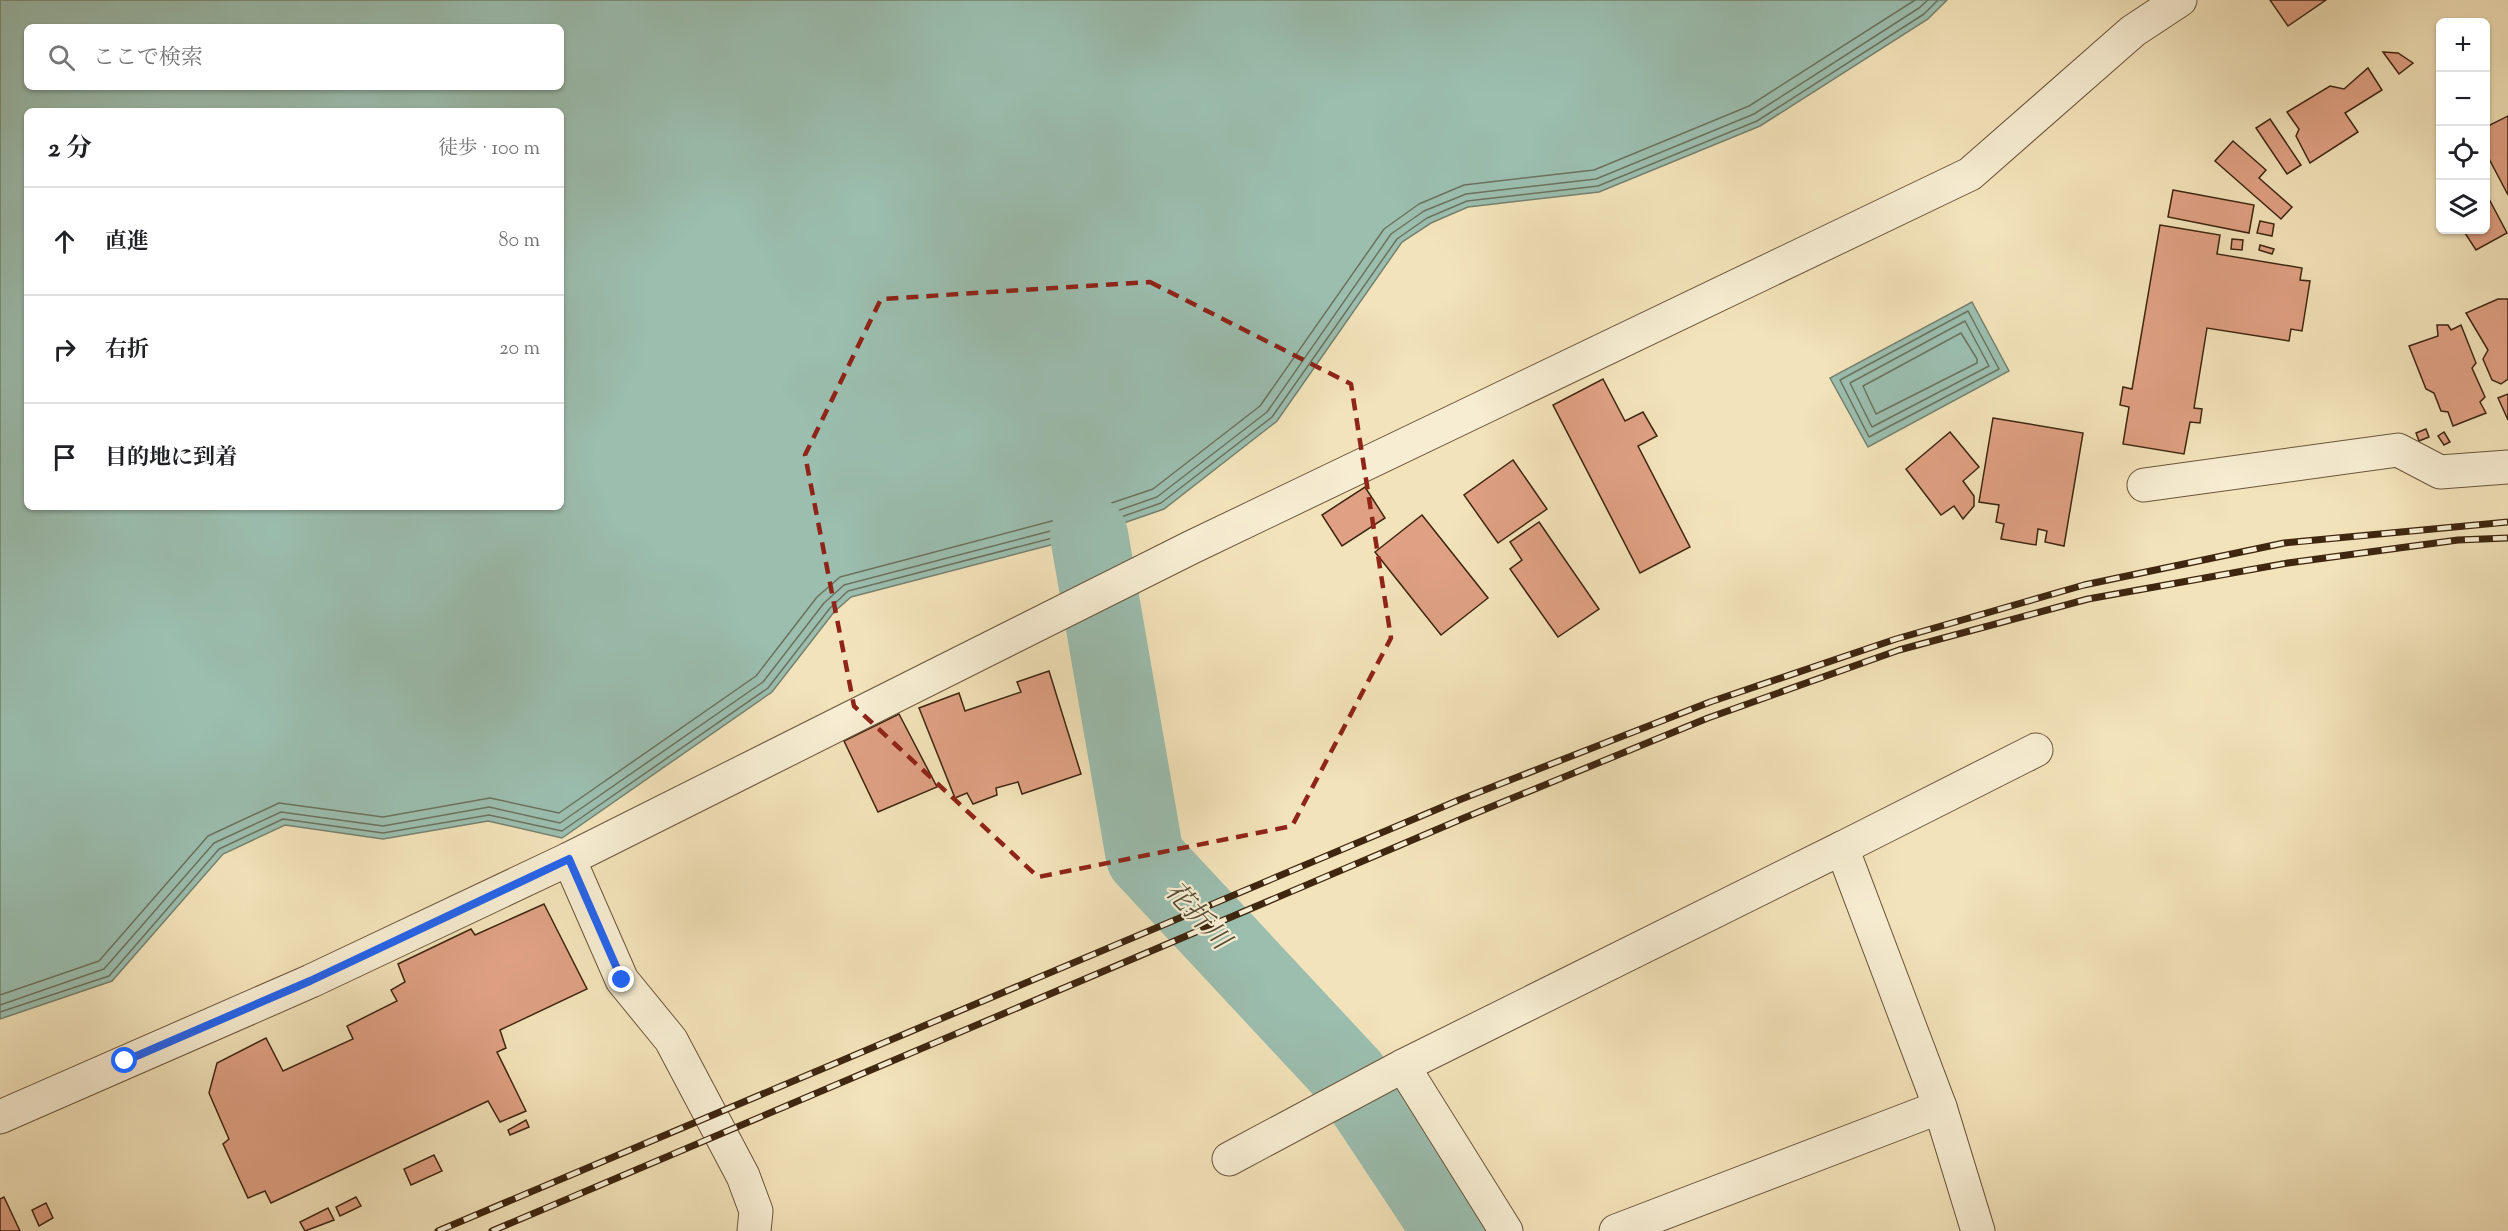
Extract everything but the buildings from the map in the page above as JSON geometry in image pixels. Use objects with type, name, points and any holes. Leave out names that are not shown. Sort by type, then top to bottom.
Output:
[{"type":"street","points":[[0,1117],[310,981],[569,859],[1192,547],[1970,174],[2133,31],[2180,0]]},
{"type":"street","points":[[2144,485],[2398,450],[2440,472],[2508,467]]},
{"type":"street","points":[[1228,1159],[1403,1066],[2036,750]]},
{"type":"street","points":[[1842,848],[1940,1107],[1978,1231]]},
{"type":"street","points":[[569,859],[622,980],[671,1040],[743,1176],[756,1211],[754,1231]]},
{"type":"street","points":[[1403,1066],[1506,1231]]},
{"type":"street","points":[[1616,1231],[1940,1107]]},
{"type":"highlighted area","points":[[1150,282],[1351,384],[1391,638],[1292,826],[1038,877],[854,706],[805,455],[881,299]]},
{"type":"water","points":[[0,0],[1947,0],[1928,19],[1760,126],[1599,192],[1468,207],[1431,223],[1402,242],[1277,421],[1164,509],[1089,535],[851,597],[834,612],[772,692],[562,838],[488,821],[383,839],[285,825],[223,854],[112,981],[0,1019]]},
{"type":"water","points":[[1972,302],[2009,371],[1868,447],[1830,378]]},
{"type":"waterway","name":"花折川","points":[[1089,535],[1145,857],[1350,1077],[1452,1231]]},
{"type":"railway","points":[[438,1231],[1459,800],[1710,702],[1896,639],[2084,585],[2284,543],[2508,522]]},
{"type":"railway","points":[[492,1231],[1464,818],[1708,718],[1899,650],[2088,599],[2288,563],[2458,540],[2508,538]]},
{"type":"route","points":[[125,1061],[310,981],[569,859],[622,980]]}]
